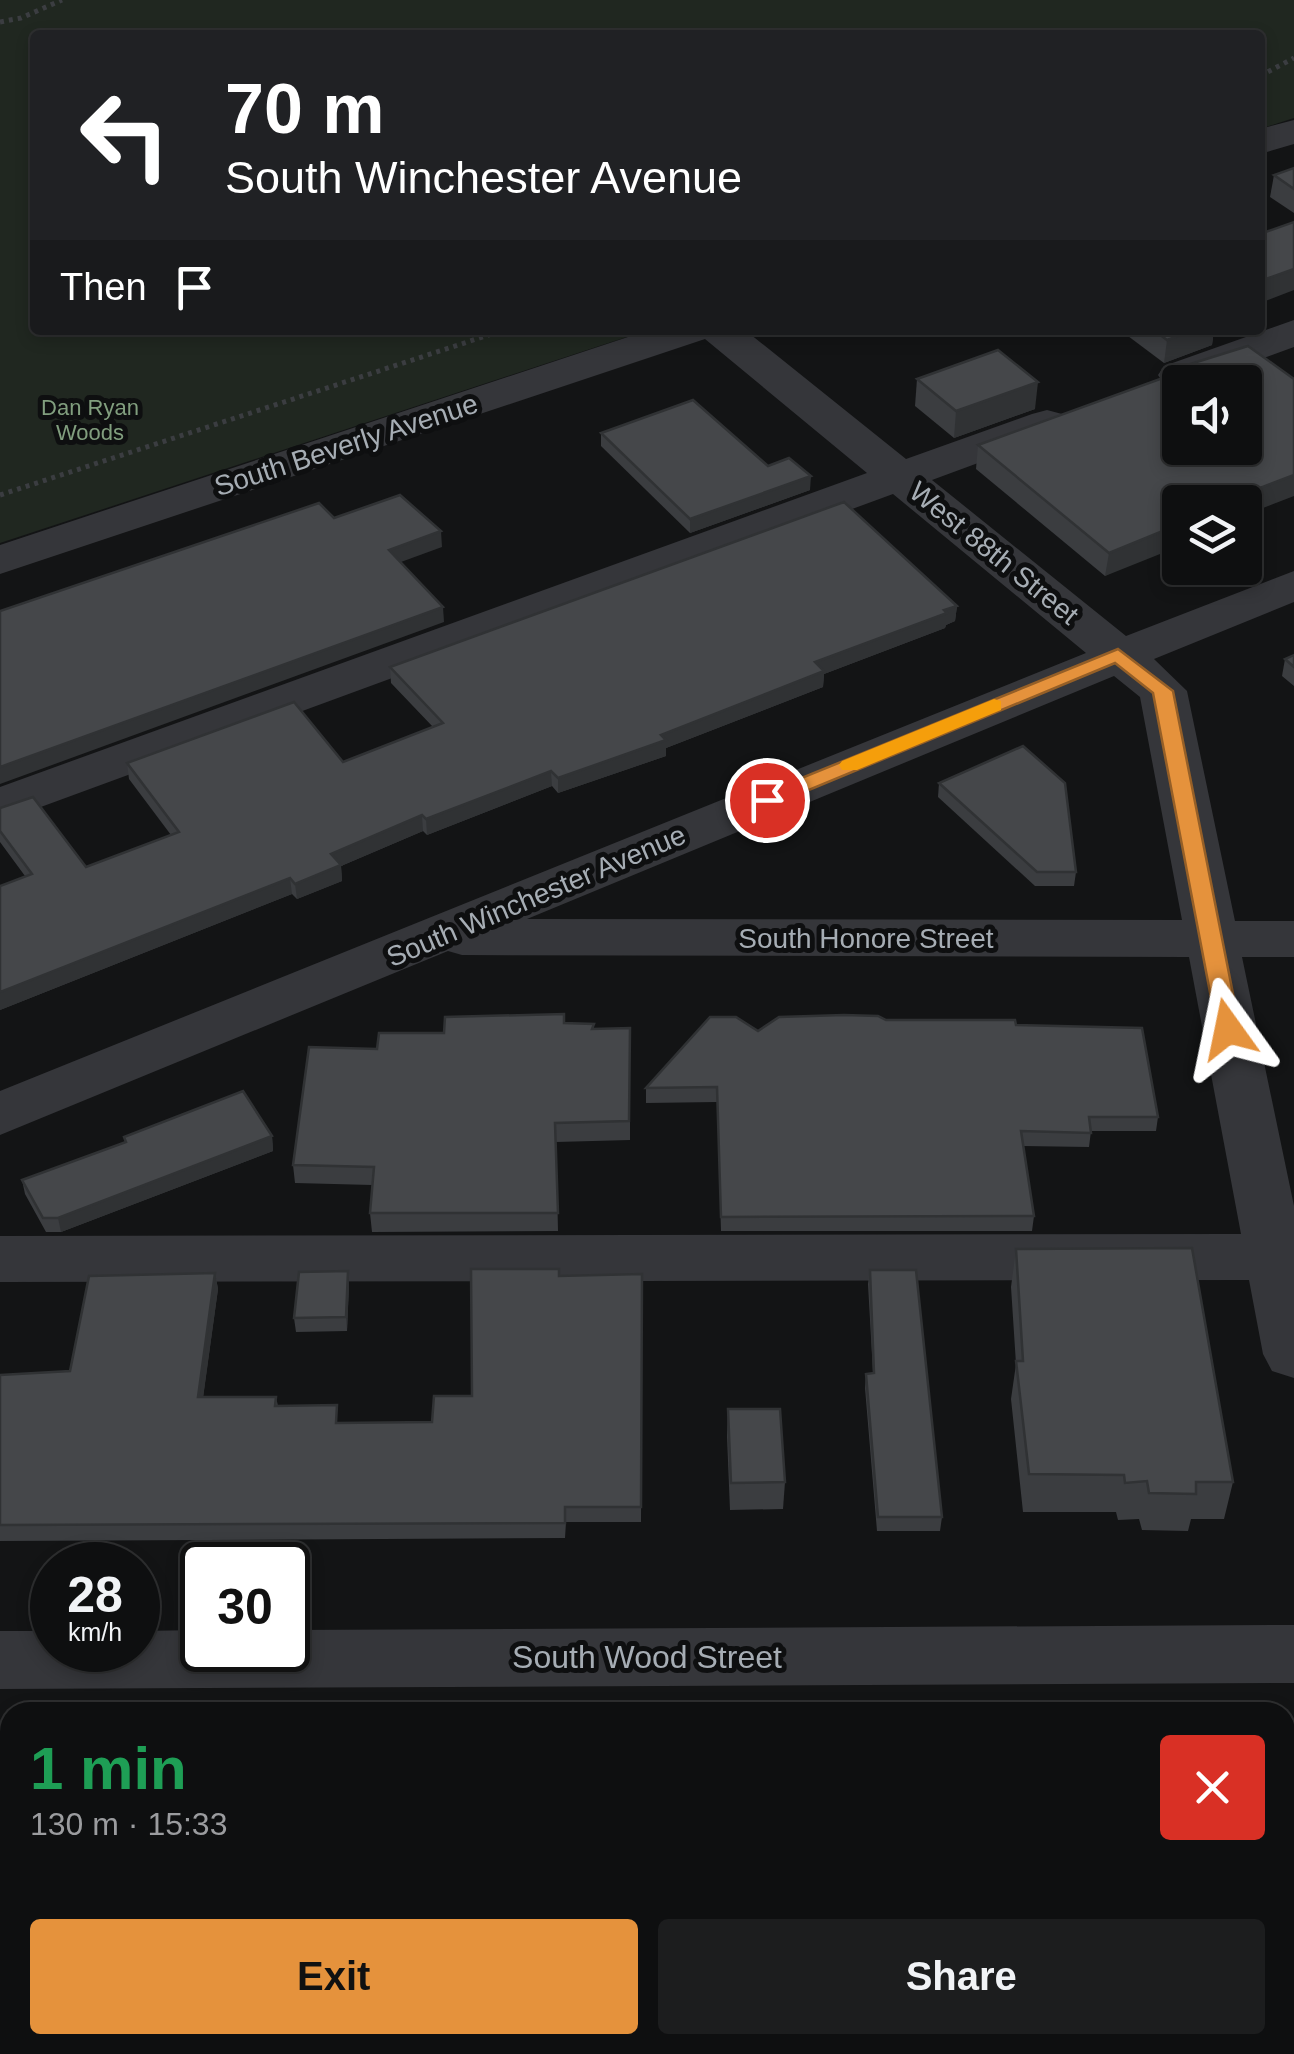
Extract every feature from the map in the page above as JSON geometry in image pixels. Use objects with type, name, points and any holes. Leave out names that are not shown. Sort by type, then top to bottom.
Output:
[{"type":"street","points":[[1265,140],[1294,131]]},
{"type":"street","points":[[0,805],[1294,332]]},
{"type":"street","name":"South Beverly Avenue","points":[[0,560],[677,335]]},
{"type":"street","name":"West 88th Street","points":[[725,335],[1163,691],[1210,939],[1284,1257],[1294,1354]]},
{"type":"street","name":"South Winchester Avenue","points":[[0,1114],[1294,585]]},
{"type":"street","name":"South Honore Street","points":[[439,937],[1294,939]]},
{"type":"street","points":[[0,1259],[1284,1257]]},
{"type":"street","name":"South Wood Street","points":[[0,1660],[1294,1654]]},
{"type":"path","points":[[0,22],[21,18],[62,0]]},
{"type":"path","points":[[1265,73],[1294,58]]},
{"type":"path","points":[[0,496],[489,335]]},
{"type":"green space","name":"Dan Ryan Woods","points":[[0,0],[1294,0],[1294,118],[1265,127],[1265,30],[30,30],[30,335],[633,335],[0,543]]},
{"type":"building","points":[[1294,168],[1294,189],[1274,175]]},
{"type":"building","points":[[1294,222],[1294,269],[1265,279],[1265,232]]},
{"type":"building","points":[[1248,346],[1294,379],[1294,475],[1262,487],[1162,485],[1162,531],[1109,553],[978,445],[1162,378],[1162,465],[1262,465],[1262,365],[1187,365]]},
{"type":"building","points":[[998,350],[1038,382],[956,411],[917,379]]},
{"type":"building","points":[[693,400],[768,466],[789,458],[811,476],[690,519],[601,433]]},
{"type":"building","points":[[400,495],[441,531],[389,550],[443,607],[0,767],[0,611],[319,503],[334,518]]},
{"type":"building","points":[[844,502],[957,606],[815,662],[824,671],[661,735],[666,740],[558,778],[551,771],[426,819],[422,815],[331,854],[341,865],[295,884],[290,878],[0,992],[0,886],[32,874],[0,831],[0,808],[33,797],[86,867],[179,832],[127,763],[294,702],[343,762],[443,723],[390,667]]},
{"type":"building","points":[[1023,746],[1065,783],[1076,872],[1037,872],[939,783]]},
{"type":"building","points":[[564,1014],[564,1023],[594,1024],[592,1029],[630,1028],[629,1121],[555,1123],[558,1213],[370,1213],[374,1167],[293,1165],[309,1047],[377,1049],[379,1033],[444,1033],[445,1017]]},
{"type":"building","points":[[878,1016],[886,1020],[1015,1020],[1016,1025],[1142,1028],[1158,1117],[1089,1117],[1091,1133],[1021,1131],[1034,1216],[721,1217],[717,1087],[646,1088],[710,1017],[736,1017],[758,1031],[779,1017]]},
{"type":"building","points":[[243,1091],[272,1136],[58,1218],[43,1218],[22,1180],[126,1142],[124,1137]]},
{"type":"building","points":[[1192,1248],[1233,1482],[1196,1482],[1196,1494],[1149,1493],[1147,1481],[1125,1483],[1124,1475],[1029,1474],[1016,1361],[1023,1361],[1016,1249]]},
{"type":"building","points":[[471,1269],[559,1269],[559,1276],[642,1274],[641,1507],[565,1507],[565,1523],[0,1525],[0,1375],[70,1371],[89,1276],[215,1273],[198,1397],[276,1397],[275,1406],[337,1405],[336,1423],[432,1422],[434,1396],[472,1396]]},
{"type":"building","points":[[870,1270],[916,1270],[942,1517],[878,1517],[866,1374],[874,1373]]},
{"type":"building","points":[[348,1271],[346,1317],[294,1318],[299,1272]]},
{"type":"building","points":[[728,1409],[780,1409],[785,1482],[731,1483]]},
{"type":"slow traffic","points":[[849,765],[994,705]]},
{"type":"route","points":[[767,800],[1118,655],[1163,691],[1228,1029]]}]
